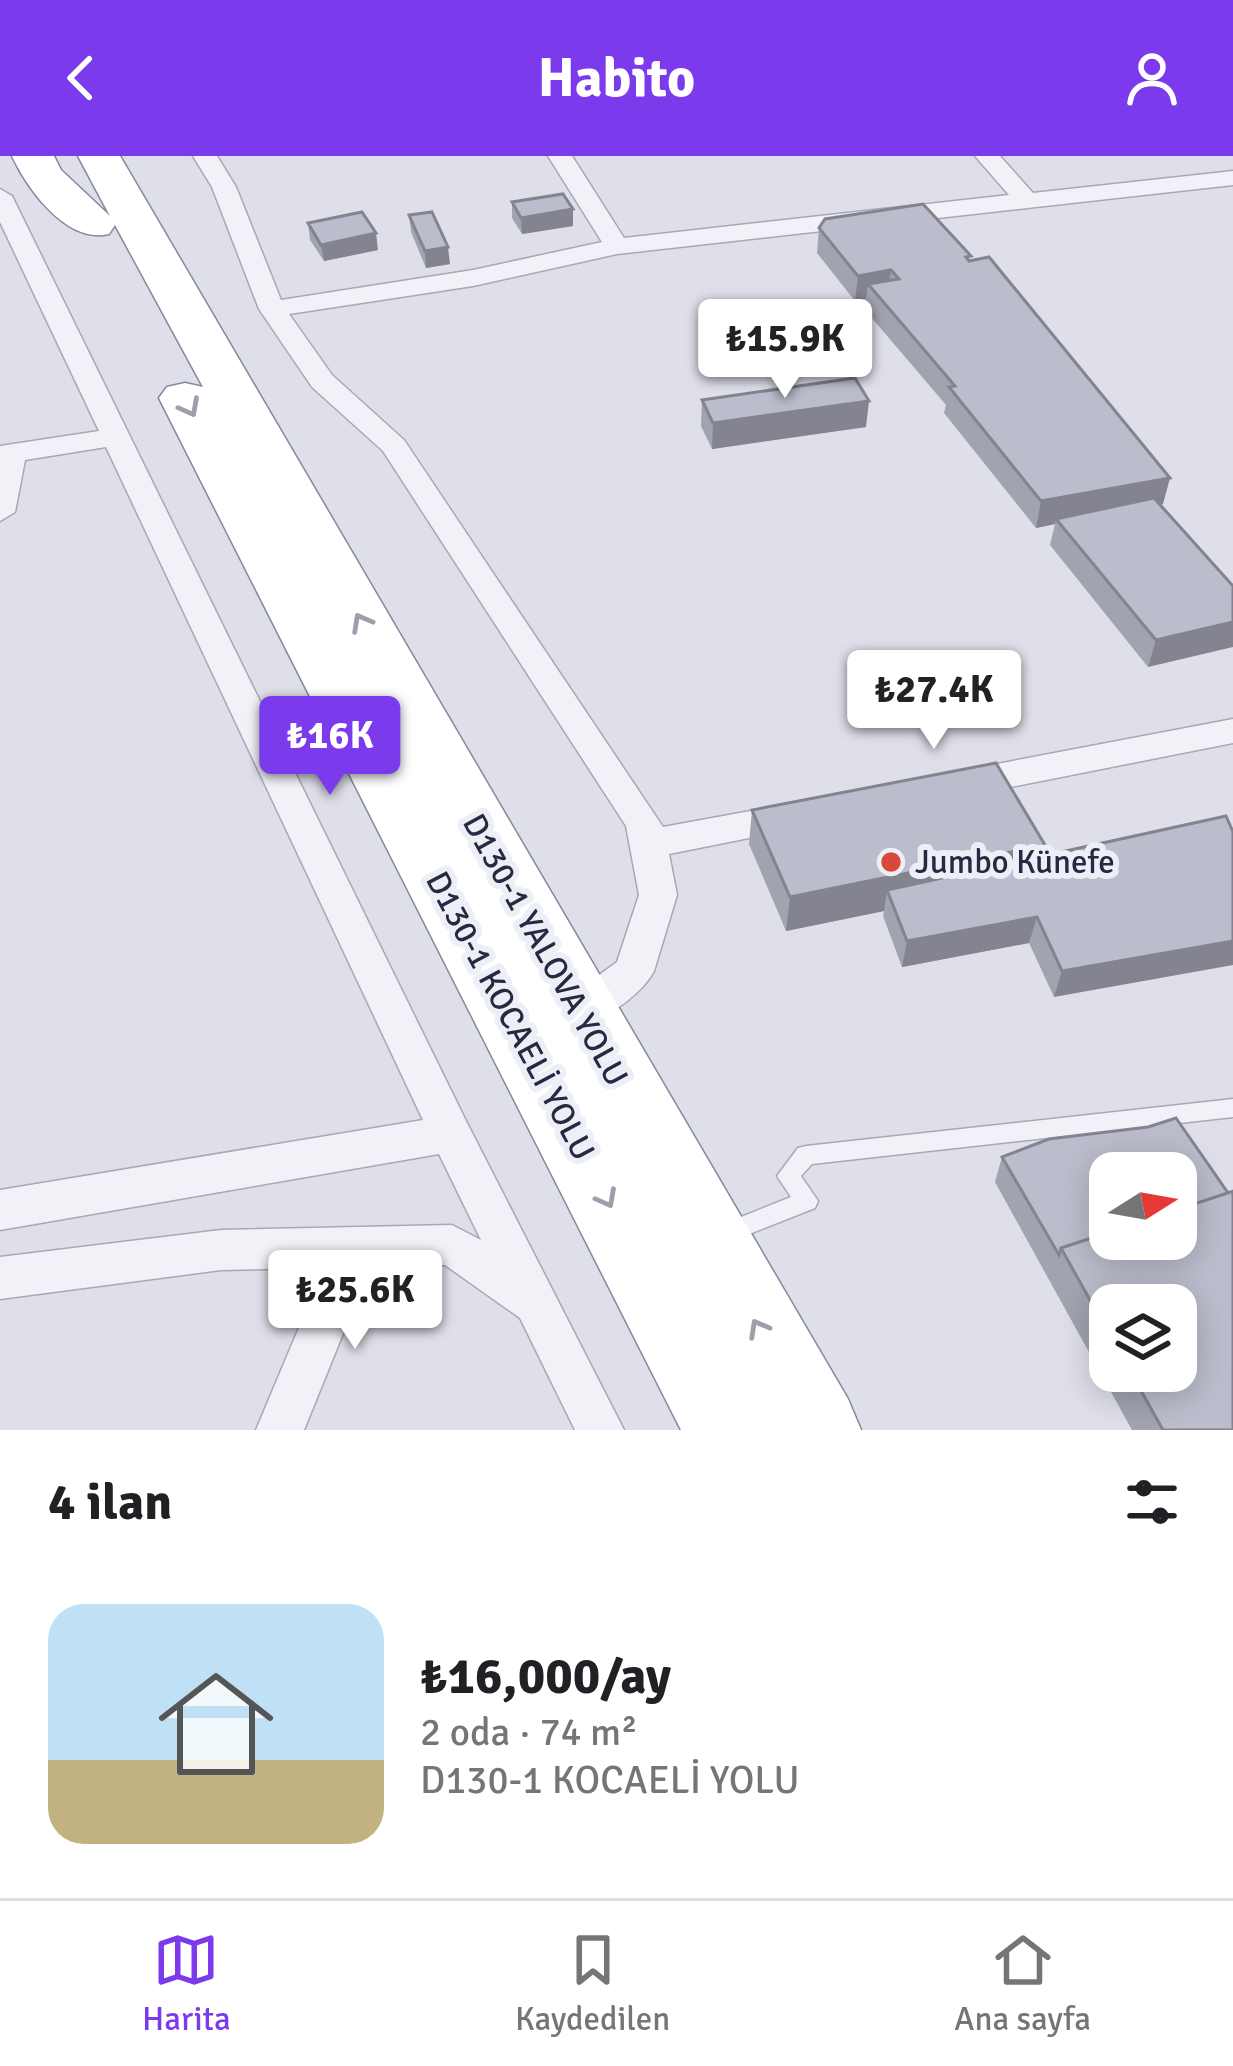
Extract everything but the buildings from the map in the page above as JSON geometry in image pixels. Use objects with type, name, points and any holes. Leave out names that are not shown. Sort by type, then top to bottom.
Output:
[{"type":"highway","points":[[33,156],[43,176],[113,198]]},
{"type":"highway","name":"D130-1 KOCAELİ YOLU","points":[[57,156],[113,198],[728,1430]]},
{"type":"highway","name":"D130-1 YALOVA YOLU","points":[[99,156],[113,198],[580,1010],[815,1430]]},
{"type":"street","points":[[205,156],[224,188],[272,309],[322,381],[394,446],[602,767],[644,823],[658,895],[634,971],[580,1010]]},
{"type":"street","points":[[560,156],[617,246]]},
{"type":"street","points":[[987,156],[1025,199]]},
{"type":"street","points":[[272,309],[473,278],[617,246],[1233,178]]},
{"type":"street","points":[[2,204],[451,1134],[600,1430]]},
{"type":"street","points":[[0,512],[6,454],[116,437]]},
{"type":"street","points":[[929,790],[1233,731]]},
{"type":"street","points":[[648,844],[835,808]]},
{"type":"street","points":[[0,1210],[451,1134]]},
{"type":"street","points":[[280,1430],[356,1244]]},
{"type":"street","points":[[0,1278],[221,1250],[452,1245],[538,1306]]},
{"type":"lane","points":[[709,1240],[807,1201],[788,1176],[806,1155],[1233,1108]]},
{"type":"place","name":"Jumbo Künefe","points":[[891,862]]}]
